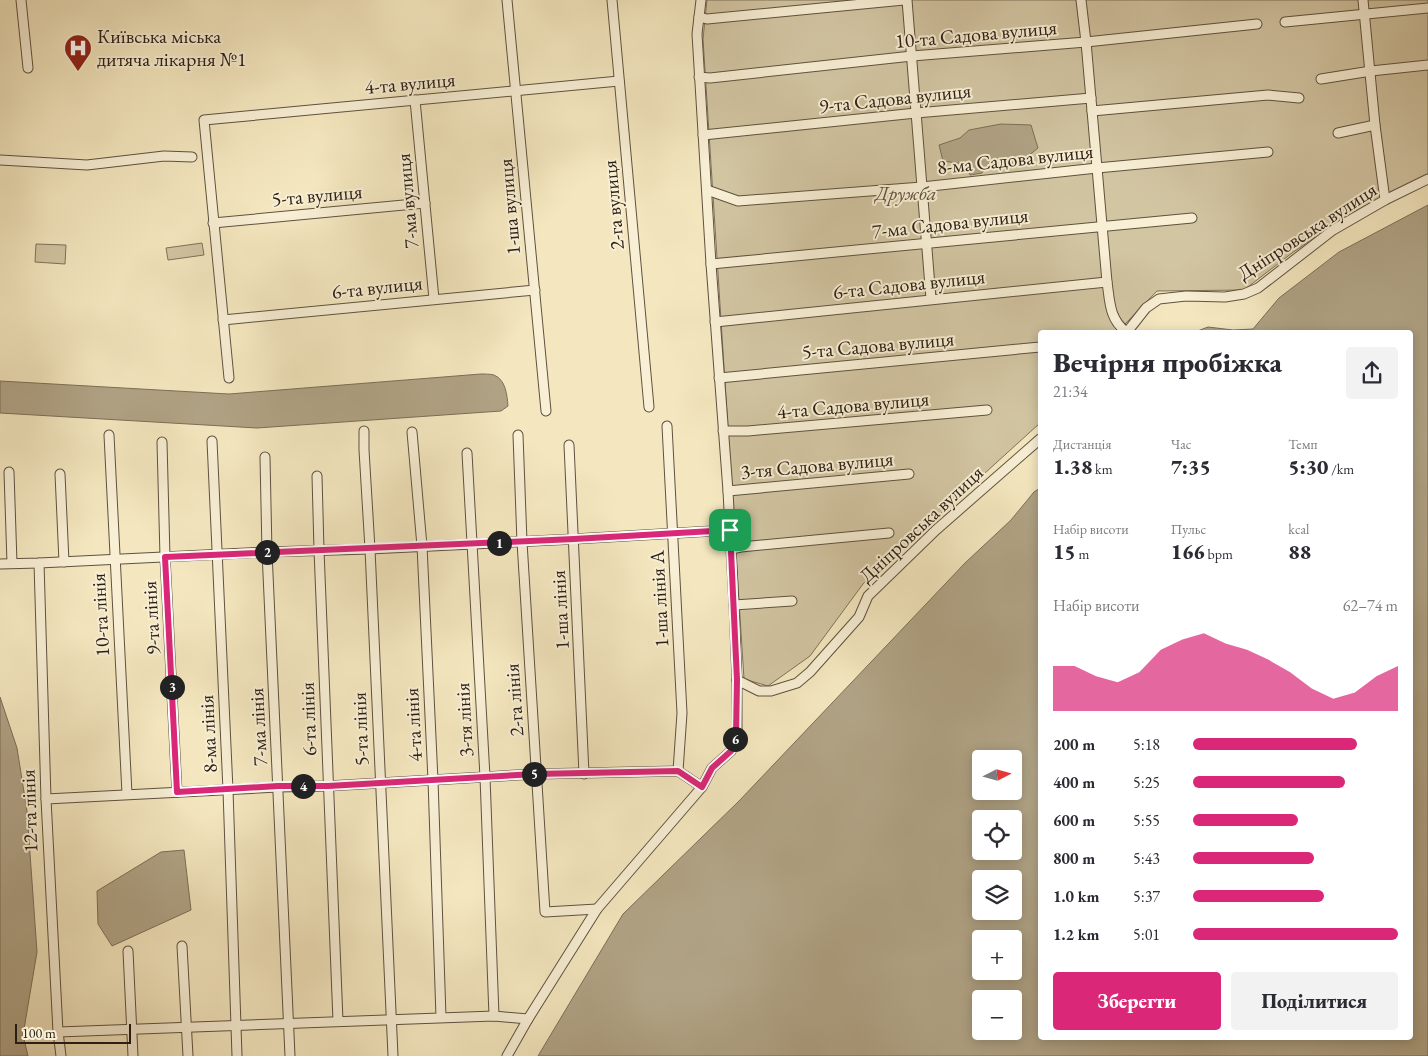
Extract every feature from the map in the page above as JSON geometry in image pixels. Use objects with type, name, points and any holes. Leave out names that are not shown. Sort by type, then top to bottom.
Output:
[{"type":"street","points":[[21,0],[28,68]]},
{"type":"street","name":"1-ша вулиця","points":[[507,0],[546,411]]},
{"type":"street","name":"2-га вулиця","points":[[612,0],[649,407]]},
{"type":"street","points":[[507,1056],[597,909],[702,787],[712,768],[731,751],[736,735],[737,680],[728,491],[710,264],[697,34],[701,0]]},
{"type":"street","points":[[699,17],[707,19],[903,0],[912,56],[931,299]]},
{"type":"street","points":[[1081,0],[1111,314],[1123,330]]},
{"type":"street","points":[[1363,0],[1375,124],[1385,200]]},
{"type":"street","points":[[1285,22],[1428,8]]},
{"type":"street","name":"10-та Садова вулиця","points":[[700,77],[710,78],[912,56],[1086,42],[1257,24]]},
{"type":"street","points":[[1320,79],[1370,71],[1428,65]]},
{"type":"street","name":"4-та вулиця","points":[[213,222],[204,120],[619,81]]},
{"type":"street","points":[[1092,111],[1268,96],[1299,98]]},
{"type":"street","name":"9-та Садова вулиця","points":[[703,135],[916,113],[1091,98]]},
{"type":"street","name":"7-ма вулиця","points":[[415,100],[434,299]]},
{"type":"street","points":[[1338,133],[1375,124]]},
{"type":"street","name":"8-ма Садова вулиця","points":[[707,190],[738,201],[922,187],[1268,152]]},
{"type":"street","points":[[0,160],[87,165],[164,156],[192,157]]},
{"type":"street","name":"Дніпровська вулиця","points":[[1128,330],[1146,308],[1159,299],[1186,296],[1225,297],[1244,294],[1258,288],[1332,230],[1385,200],[1428,179]]},
{"type":"street","name":"5-та вулиця","points":[[213,222],[425,203]]},
{"type":"street","name":"7-ма Садова вулиця","points":[[710,264],[1192,218]]},
{"type":"street","points":[[213,222],[229,378]]},
{"type":"street","name":"6-та Садова вулиця","points":[[714,322],[1107,282]]},
{"type":"street","name":"6-та вулиця","points":[[223,320],[535,290]]},
{"type":"street","name":"5-та Садова вулиця","points":[[719,378],[1038,347]]},
{"type":"street","name":"4-та Садова вулиця","points":[[723,431],[748,431],[987,410]]},
{"type":"street","name":"1-ша лінія А","points":[[667,426],[682,713],[678,771]]},
{"type":"street","name":"5-та лінія","points":[[364,431],[393,1056]]},
{"type":"street","name":"4-та лінія","points":[[412,432],[422,546],[433,780],[441,1017]]},
{"type":"street","name":"10-та лінія","points":[[109,435],[127,794]]},
{"type":"street","name":"2-га лінія","points":[[518,435],[522,542],[545,912],[597,909]]},
{"type":"street","name":"8-ма лінія","points":[[212,441],[228,790],[237,1056]]},
{"type":"street","name":"Дніпровська вулиця","points":[[737,680],[759,691],[771,691],[797,683],[810,672],[859,617],[868,596],[936,530],[1038,441]]},
{"type":"street","name":"9-та лінія","points":[[162,442],[165,557],[177,792]]},
{"type":"street","name":"1-ша лінія","points":[[569,444],[584,774]]},
{"type":"street","name":"3-тя лінія","points":[[467,453],[494,1016]]},
{"type":"street","name":"7-ма лінія","points":[[265,457],[267,552],[290,1056]]},
{"type":"street","points":[[9,472],[12,563]]},
{"type":"street","points":[[60,474],[64,562]]},
{"type":"street","name":"3-тя Садова вулиця","points":[[728,491],[910,474]]},
{"type":"street","name":"6-та лінія","points":[[317,476],[338,1021]]},
{"type":"street","points":[[0,564],[522,542],[730,530]]},
{"type":"street","points":[[731,549],[890,533]]},
{"type":"street","name":"12-та лінія","points":[[39,563],[46,799],[58,1032],[61,1056]]},
{"type":"street","points":[[734,605],[792,601]]},
{"type":"street","points":[[46,799],[278,786],[380,784],[536,774],[678,771],[702,787]]},
{"type":"street","points":[[182,946],[188,1056]]},
{"type":"street","points":[[128,951],[133,1056]]},
{"type":"street","points":[[58,1032],[441,1017],[494,1016],[528,1019]]},
{"type":"green space","name":"Дружба","points":[[707,0],[1428,0],[1428,175],[1349,214],[1292,253],[1244,290],[1157,291],[1120,330],[1038,330],[1038,425],[863,584],[810,656],[768,686],[744,679],[703,39]]},
{"type":"green space","points":[[202,243],[204,255],[168,260],[166,248]]},
{"type":"green space","points":[[36,244],[66,245],[65,264],[35,262]]},
{"type":"shaded area","points":[[1001,124],[1031,125],[1038,148],[1017,165],[1007,161],[992,159],[982,173],[970,175],[964,164],[943,161],[939,145],[960,138],[969,130]]},
{"type":"shaded area","points":[[1428,205],[1428,1056],[538,1056],[623,914],[739,801],[965,563],[1011,520],[1038,489],[1038,1040],[1413,1040],[1413,330],[1233,330],[1253,329],[1279,298],[1339,252]]},
{"type":"shaded area","points":[[1208,327],[1233,330],[1200,330]]},
{"type":"shaded area","points":[[481,374],[494,375],[501,380],[508,406],[501,411],[257,428],[0,413],[0,381],[229,394]]},
{"type":"shaded area","points":[[0,697],[17,748],[27,811],[37,952],[23,1035],[28,1056],[0,1056]]},
{"type":"shaded area","points":[[184,850],[191,910],[112,946],[98,924],[97,891],[161,852]]},
{"type":"place","name":"Київська міська дитяча лікарня №1","points":[[78,72]]},
{"type":"route","points":[[730,530],[737,680],[736,735],[731,751],[712,768],[702,787],[678,771],[536,774],[328,786],[278,786],[177,792],[165,557],[370,549],[730,530]]}]
